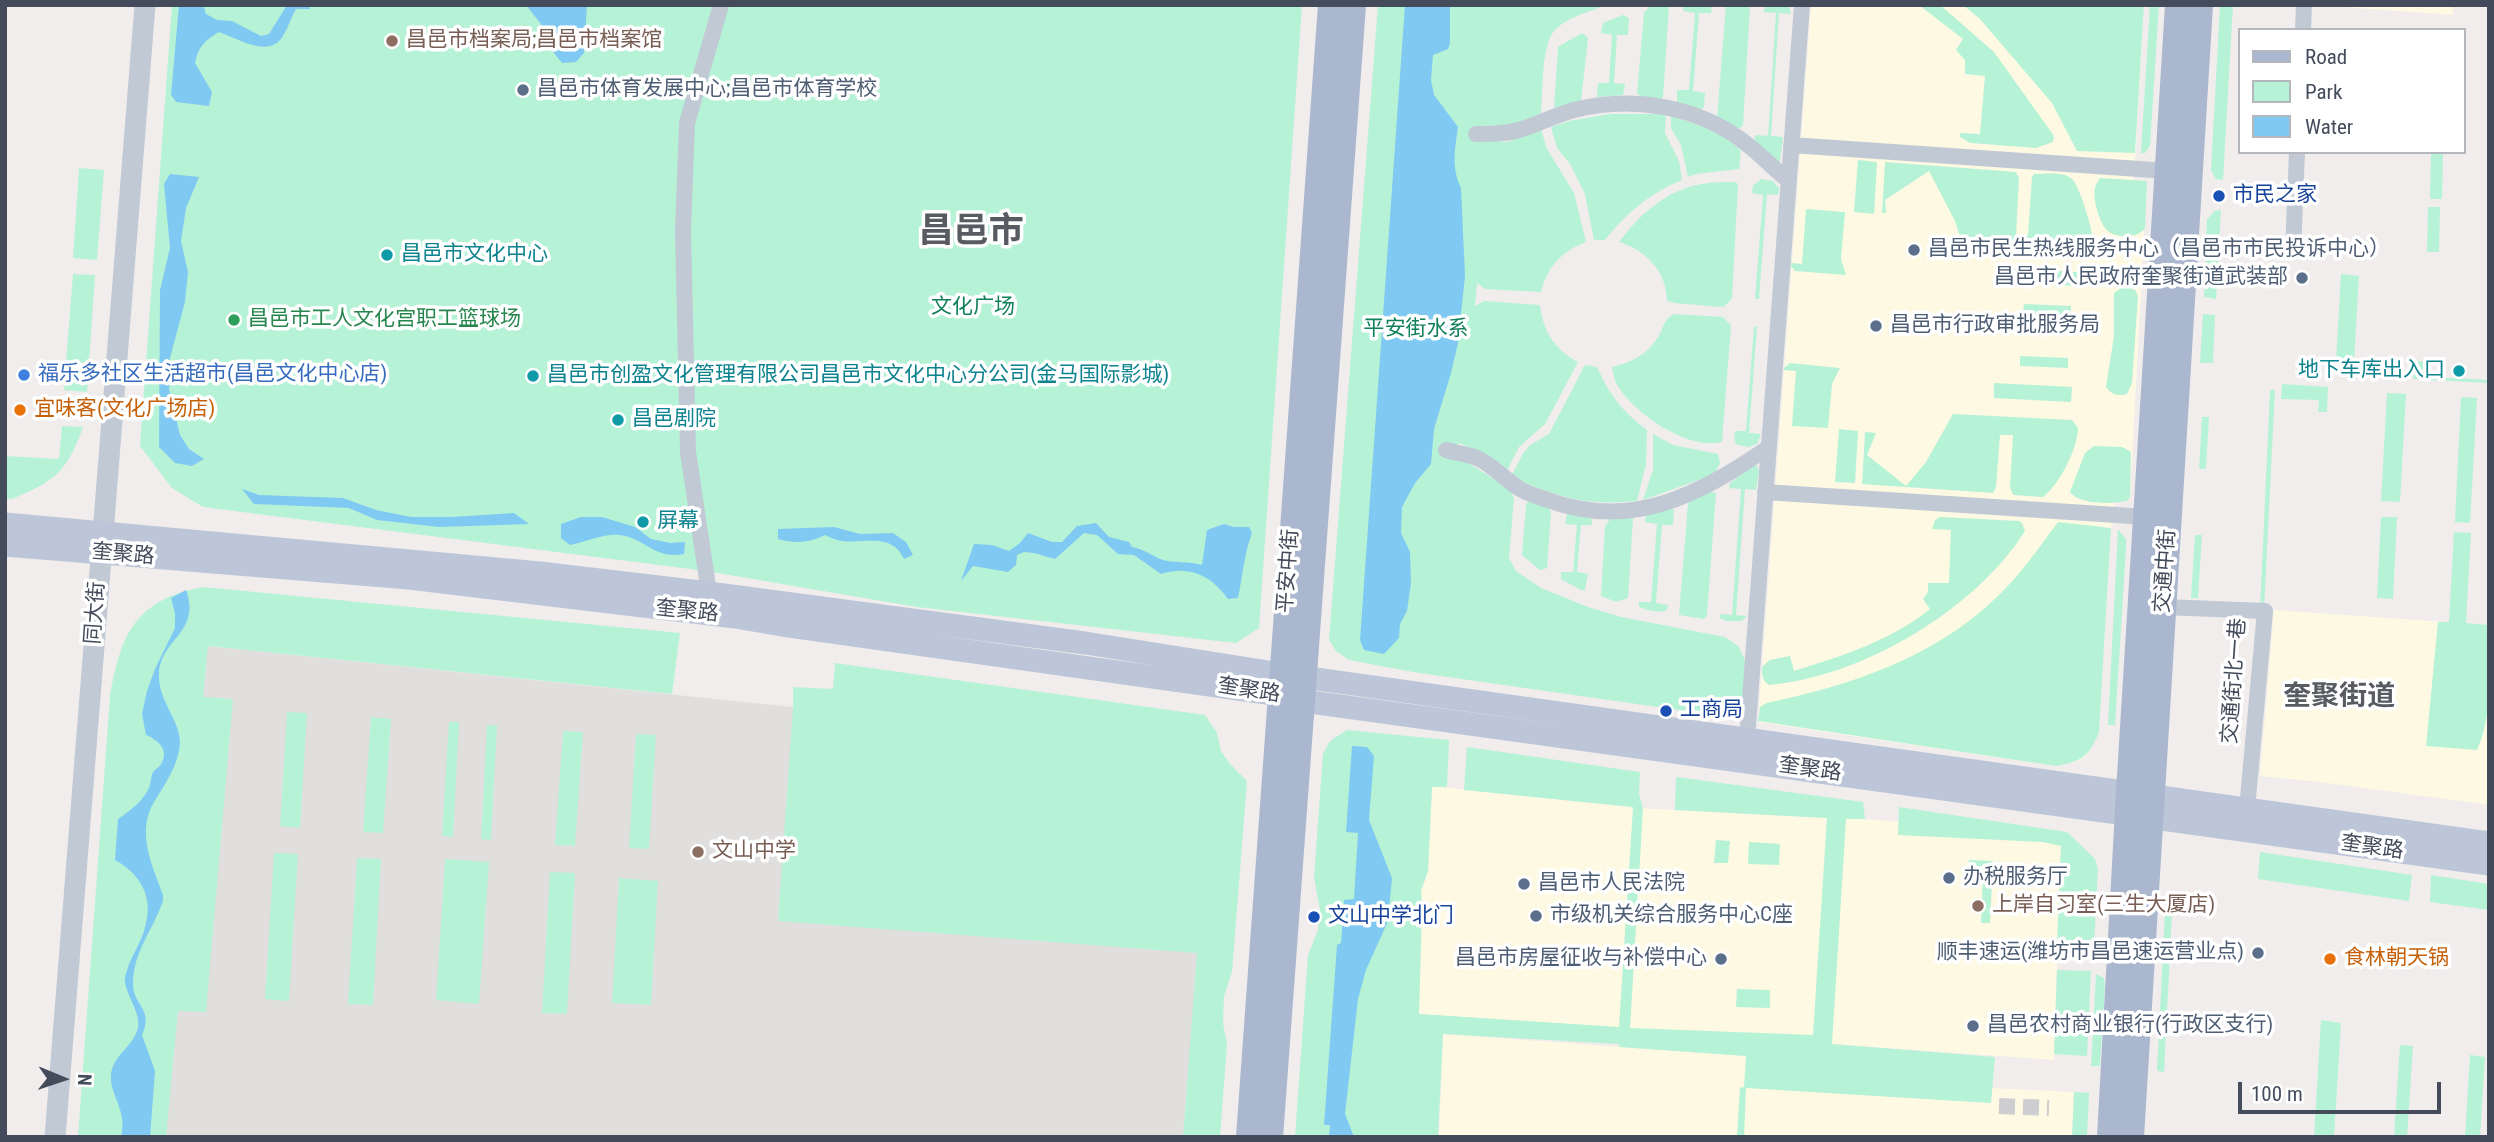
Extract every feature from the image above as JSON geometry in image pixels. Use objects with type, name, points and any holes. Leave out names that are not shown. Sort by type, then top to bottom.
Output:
[{"type":"main road","name":"平安中街","points":[[1270,1137],[1331,5]]},
{"type":"main road","name":"平安中街","points":[[1249,1137],[1293,686],[1353,5]]},
{"type":"main road","name":"交通中街","points":[[2131,1137],[2147,517],[2178,5]]},
{"type":"main road","name":"交通中街","points":[[2110,1137],[2140,805],[2163,607],[2200,5]]},
{"type":"main road","name":"奎聚路","points":[[5,524],[101,543],[1747,739],[2489,864]]},
{"type":"main road","name":"奎聚路","points":[[5,545],[101,543],[540,572],[1085,643],[1293,686],[2140,805],[2247,809],[2489,843]]},
{"type":"street","name":"同大街","points":[[55,1137],[145,5]]},
{"type":"street","points":[[709,593],[688,453],[683,230],[687,123],[721,5]]},
{"type":"street","points":[[1747,739],[1802,5]]},
{"type":"street","points":[[2303,28],[2304,5]]},
{"type":"street","points":[[1476,134],[1505,133],[1573,110],[1613,103],[1657,105],[1719,125],[1747,144],[1788,180]]},
{"type":"street","points":[[1791,145],[2168,172]]},
{"type":"street","points":[[2292,251],[2297,154]]},
{"type":"street","points":[[1446,450],[1478,459],[1521,490],[1559,504],[1599,512],[1639,509],[1681,497],[1724,477],[1769,447]]},
{"type":"street","points":[[1765,492],[2147,517]]},
{"type":"street","name":"交通街北一巷","points":[[2163,607],[2264,611],[2247,809]]},
{"type":"shaded area","points":[[1811,5],[2144,5],[2134,180],[2147,181],[2130,497],[2124,502],[2115,502],[2111,528],[2099,732],[2088,754],[2079,761],[2056,766],[1758,722]]},
{"type":"shaded area","points":[[2314,5],[2453,5],[2453,15]]},
{"type":"shaded area","points":[[2274,610],[2489,625],[2489,805],[2260,776]]},
{"type":"shaded area","name":"文山中学","points":[[207,646],[1214,751],[1183,1137],[166,1137]]},
{"type":"shaded area","points":[[1432,786],[1637,808],[1827,818],[1825,1052],[1624,1028],[1419,1014],[1421,891],[1428,871]]},
{"type":"shaded area","points":[[1846,818],[2031,831],[2061,846],[2054,1060],[1831,1044]]},
{"type":"shaded area","points":[[1443,1034],[1746,1056],[1745,1087],[1990,1103],[1992,1088],[2074,1092],[2072,1137],[1439,1137]]},
{"type":"green space","name":"文化广场","points":[[172,5],[1302,5],[1259,628],[1236,643],[917,607],[706,571],[203,507],[172,488],[140,446]]},
{"type":"green space","name":"平安街水系","points":[[1378,5],[1606,5],[1569,20],[1552,34],[1544,62],[1541,113],[1519,123],[1481,126],[1482,140],[1508,142],[1541,128],[1546,147],[1574,193],[1586,242],[1557,261],[1547,275],[1541,292],[1485,289],[1477,283],[1475,306],[1484,301],[1540,305],[1551,338],[1562,351],[1578,362],[1545,424],[1519,447],[1507,471],[1459,443],[1453,460],[1465,461],[1509,488],[1514,498],[1509,558],[1516,571],[1541,588],[1621,617],[1725,637],[1738,646],[1745,660],[1742,719],[1413,672],[1349,660],[1336,651],[1329,640]]},
{"type":"green space","points":[[1669,5],[1663,98],[1642,98],[1637,93],[1644,13],[1649,7]]},
{"type":"green space","points":[[1684,5],[1712,5],[1711,13],[1699,13],[1693,91],[1705,93],[1704,107],[1700,110],[1677,102],[1677,90],[1689,90],[1695,13],[1683,11]]},
{"type":"green space","points":[[1726,5],[1750,6],[1743,126],[1736,130],[1717,118]]},
{"type":"green space","points":[[1767,5],[1789,5],[1791,14],[1779,13],[1771,136],[1783,137],[1778,163],[1754,145],[1755,135],[1768,136],[1776,13],[1763,12]]},
{"type":"green space","points":[[1919,5],[1940,5],[1994,52],[2054,136],[2053,142],[2036,148],[1970,143],[1960,137],[1960,133],[1980,134],[1985,76],[1965,74],[1965,60],[1956,50],[1963,39]]},
{"type":"green space","points":[[1963,5],[2144,5],[2135,153],[2077,151],[2052,103],[1980,19]]},
{"type":"green space","points":[[2150,5],[2159,5],[2150,146],[2145,153],[2141,153]]},
{"type":"green space","points":[[2220,5],[2233,5],[2223,180],[2216,179],[2211,170]]},
{"type":"green space","points":[[1623,15],[1629,18],[1628,35],[1617,35],[1614,83],[1625,84],[1623,95],[1597,97],[1598,83],[1609,83],[1612,35],[1601,33],[1603,23]]},
{"type":"green space","points":[[1582,33],[1588,38],[1581,101],[1554,108],[1558,47]]},
{"type":"green space","points":[[1610,114],[1666,114],[1665,133],[1679,161],[1682,180],[1640,204],[1605,240],[1594,240],[1585,194],[1570,164],[1557,148],[1551,127]]},
{"type":"green space","points":[[1671,116],[1709,129],[1727,139],[1741,151],[1739,169],[1688,177],[1681,145],[1671,128]]},
{"type":"green space","points":[[2431,154],[2443,154],[2442,199],[2430,199]]},
{"type":"green space","points":[[1858,160],[1877,162],[1874,214],[1854,212]]},
{"type":"green space","points":[[1885,162],[2016,172],[2019,178],[2016,235],[2028,235],[2034,174],[2069,176],[2075,183],[2084,205],[2092,235],[2091,246],[2085,255],[1964,250],[1955,221],[1929,171],[1885,200],[1886,213],[1882,213]]},
{"type":"green space","points":[[79,168],[104,170],[97,260],[73,258]]},
{"type":"green space","points":[[2100,178],[2147,181],[2145,228],[2138,234],[2112,234],[2105,228],[2095,198],[2095,188]]},
{"type":"green space","points":[[1761,179],[1773,181],[1779,189],[1778,195],[1767,194],[1759,299],[1755,299],[1763,195],[1752,193],[1753,186]]},
{"type":"green space","points":[[1702,184],[1738,184],[1732,299],[1723,307],[1667,301],[1663,281],[1653,264],[1638,251],[1619,242],[1645,213],[1666,197]]},
{"type":"green space","points":[[2428,207],[2440,207],[2439,252],[2427,252]]},
{"type":"green space","points":[[1806,209],[1845,212],[1841,259],[1846,275],[1795,271],[1791,266],[1791,263],[1802,264]]},
{"type":"green space","points":[[2221,210],[2219,245],[2206,244],[2207,219],[2215,211]]},
{"type":"green space","points":[[2206,253],[2219,254],[2216,299],[2204,297]]},
{"type":"green space","points":[[2002,268],[2079,272],[2079,286],[2001,283]]},
{"type":"green space","points":[[73,274],[95,275],[89,363],[66,362]]},
{"type":"green space","points":[[2341,274],[2359,276],[2354,362],[2336,361]]},
{"type":"green space","points":[[2124,286],[2135,290],[2138,296],[2132,383],[2127,394],[2118,395],[2106,387],[2114,336],[2114,293]]},
{"type":"green space","points":[[2024,304],[2071,306],[2071,315],[2023,313]]},
{"type":"green space","points":[[1674,314],[1723,317],[1731,325],[1722,442],[1693,441],[1662,427],[1634,406],[1616,383],[1612,367],[1644,353]]},
{"type":"green space","points":[[2203,314],[2215,315],[2213,363],[2200,363]]},
{"type":"green space","points":[[1754,326],[1757,327],[1749,433],[1761,434],[1757,444],[1748,447],[1736,444],[1734,438],[1735,431],[1746,431]]},
{"type":"green space","points":[[2020,356],[2068,358],[2068,368],[2020,366]]},
{"type":"green space","points":[[2414,361],[2429,362],[2428,377],[2489,380],[2489,383],[2413,379]]},
{"type":"green space","points":[[1790,363],[1840,368],[1832,384],[1828,428],[1792,426],[1796,371],[1784,370]]},
{"type":"green space","points":[[1585,365],[1597,367],[1618,402],[1647,430],[1646,464],[1637,501],[1586,501],[1543,490],[1511,477],[1530,445],[1549,434]]},
{"type":"green space","points":[[66,370],[89,371],[87,392],[64,390]]},
{"type":"green space","points":[[1994,383],[2072,387],[2071,402],[1994,398]]},
{"type":"green space","points":[[2282,384],[2328,387],[2327,412],[2318,412],[2319,400],[2281,399]]},
{"type":"green space","points":[[2270,390],[2275,390],[2264,609],[2260,609]]},
{"type":"green space","points":[[2387,393],[2406,394],[2400,502],[2381,501]]},
{"type":"green space","points":[[2461,397],[2477,398],[2470,523],[2455,522]]},
{"type":"green space","points":[[1953,414],[2072,420],[2078,428],[2077,436],[2061,475],[2043,497],[2013,495],[2010,487],[2013,435],[2000,435],[1996,487],[1993,493],[1862,484],[1865,432],[1876,433],[1867,455],[1906,486],[1926,462]]},
{"type":"green space","points":[[2202,417],[2209,417],[2206,469],[2199,469]]},
{"type":"green space","points":[[62,426],[83,427],[65,465],[39,486],[12,499],[5,498],[5,456],[59,459]]},
{"type":"green space","points":[[1839,429],[1858,431],[1855,483],[1835,482]]},
{"type":"green space","points":[[1653,434],[1673,445],[1718,454],[1720,462],[1715,474],[1643,500],[1653,470]]},
{"type":"green space","points":[[2094,446],[2122,447],[2131,452],[2130,497],[2127,501],[2088,501],[2070,492],[2085,453]]},
{"type":"green space","points":[[1753,465],[1757,466],[1759,471],[1756,490],[1745,489],[1736,615],[1747,616],[1742,621],[1727,621],[1720,618],[1720,614],[1732,615],[1741,489],[1729,488],[1730,483]]},
{"type":"green space","points":[[1710,492],[1716,493],[1707,615],[1704,619],[1679,615],[1688,504],[1690,500]]},
{"type":"green space","points":[[1529,500],[1549,508],[1551,512],[1547,568],[1540,570],[1522,555],[1526,505]]},
{"type":"green space","points":[[1672,508],[1673,525],[1662,525],[1656,603],[1668,605],[1667,610],[1653,611],[1639,607],[1639,602],[1651,602],[1657,524],[1645,522],[1646,515]]},
{"type":"green space","points":[[1567,514],[1591,516],[1592,525],[1581,525],[1577,572],[1588,574],[1585,590],[1561,579],[1561,572],[1573,572],[1577,525],[1565,524]]},
{"type":"green space","points":[[1940,517],[2019,521],[2025,531],[2003,560],[1977,587],[1913,635],[1878,654],[1841,669],[1769,685],[1765,681],[1762,667],[1770,660],[1790,656],[1794,671],[1811,666],[1883,639],[1930,609],[1923,599],[1928,592],[1928,583],[1949,583],[1951,530],[1932,529],[1935,520]]},
{"type":"green space","points":[[2381,517],[2397,517],[2393,599],[2377,598]]},
{"type":"green space","points":[[1611,518],[1633,518],[1628,598],[1616,602],[1601,596],[1605,526]]},
{"type":"green space","points":[[2058,522],[2111,528],[2099,732],[2092,747],[2078,760],[2056,766],[1758,721],[1760,707],[1767,703],[1860,678],[1919,653],[1946,637],[2005,589]]},
{"type":"green space","points":[[2118,529],[2126,539],[2126,548],[2115,725],[2108,725]]},
{"type":"green space","points":[[2454,532],[2471,533],[2466,623],[2489,625],[2488,705],[2477,750],[2426,746],[2438,622],[2449,622]]},
{"type":"green space","points":[[2195,535],[2202,535],[2198,598],[2191,598]]},
{"type":"green space","points":[[203,587],[680,633],[672,694],[208,646],[203,697],[233,699],[206,1012],[178,1011],[166,1137],[78,1137],[110,696],[114,674],[126,638],[135,623],[147,611],[161,601]]},
{"type":"green space","points":[[835,663],[1205,715],[1217,733],[1221,751],[1247,781],[1232,972],[1224,996],[1223,1023],[1227,1044],[1220,1137],[1183,1137],[1197,953],[778,921],[793,687],[833,689]]},
{"type":"green space","points":[[287,712],[307,713],[300,828],[280,826]]},
{"type":"green space","points":[[371,717],[391,719],[383,833],[363,832]]},
{"type":"green space","points":[[449,722],[459,722],[453,837],[442,836]]},
{"type":"green space","points":[[487,725],[497,726],[491,840],[481,839]]},
{"type":"green space","points":[[1347,730],[1449,740],[1447,787],[1432,787],[1428,871],[1421,891],[1419,1014],[1619,1027],[1633,807],[1464,790],[1467,747],[1640,772],[1639,794],[1643,808],[1630,1028],[1813,1035],[1827,818],[1675,810],[1676,777],[1863,802],[1865,819],[1846,819],[1832,1044],[1995,1057],[1991,1103],[1746,1088],[1744,1137],[1737,1137],[1740,1088],[1744,1087],[1746,1056],[1619,1047],[1619,1044],[1443,1034],[1438,1137],[1295,1137],[1308,955],[1318,930],[1320,910],[1314,877],[1323,754],[1330,741]]},
{"type":"green space","points":[[563,731],[583,732],[575,846],[555,845]]},
{"type":"green space","points":[[636,734],[656,735],[649,849],[629,848]]},
{"type":"green space","points":[[1899,807],[2067,832],[2095,859],[2098,869],[2094,945],[2057,944],[2061,846],[2042,842],[1898,835]]},
{"type":"green space","points":[[1716,840],[1730,841],[1728,863],[1714,863]]},
{"type":"green space","points":[[1749,842],[1780,844],[1779,865],[1748,864]]},
{"type":"green space","points":[[2260,852],[2412,875],[2409,901],[2258,879]]},
{"type":"green space","points":[[274,853],[298,854],[289,1001],[265,999]]},
{"type":"green space","points":[[357,858],[381,859],[373,1005],[348,1004]]},
{"type":"green space","points":[[445,859],[489,862],[479,1004],[436,1000]]},
{"type":"green space","points":[[1969,860],[1993,861],[1990,923],[1981,923],[1983,877],[1968,875]]},
{"type":"green space","points":[[550,872],[575,873],[567,1014],[542,1013]]},
{"type":"green space","points":[[2431,875],[2489,884],[2489,910],[2430,902]]},
{"type":"green space","points":[[619,878],[658,881],[651,1005],[612,1003]]},
{"type":"green space","points":[[2166,892],[2173,892],[2164,1072],[2157,1071]]},
{"type":"green space","points":[[2057,970],[2091,971],[2087,1056],[2054,1054]]},
{"type":"green space","points":[[2096,974],[2104,978],[2105,985],[2100,1066],[2091,1066]]},
{"type":"green space","points":[[1737,989],[1770,990],[1770,1008],[1736,1007]]},
{"type":"green space","points":[[2321,1020],[2341,1023],[2334,1137],[2314,1137]]},
{"type":"green space","points":[[2400,1045],[2413,1046],[2407,1137],[2394,1137]]},
{"type":"green space","points":[[2470,1055],[2485,1057],[2480,1137],[2465,1137]]},
{"type":"green space","points":[[2074,1092],[2089,1093],[2087,1137],[2072,1137]]},
{"type":"water","points":[[179,5],[203,5],[206,14],[217,20],[232,21],[261,36],[269,34],[287,5],[309,5],[310,9],[296,9],[284,34],[271,46],[245,43],[219,32],[206,41],[200,48],[195,63],[212,92],[209,106],[176,102],[171,95]]},
{"type":"water","points":[[526,5],[587,5],[584,53],[576,62],[562,63],[548,45],[541,24]]},
{"type":"water","points":[[1405,5],[1450,5],[1450,43],[1448,49],[1433,55],[1431,80],[1434,95],[1458,127],[1455,165],[1461,188],[1465,276],[1458,343],[1434,429],[1431,464],[1415,483],[1402,507],[1401,533],[1410,552],[1411,583],[1407,611],[1400,624],[1399,638],[1384,654],[1364,650],[1360,640]]},
{"type":"water","points":[[170,174],[199,177],[186,208],[181,241],[188,272],[185,302],[170,358],[169,389],[180,435],[189,449],[204,459],[192,466],[175,463],[159,447],[160,290],[170,248],[164,184]]},
{"type":"water","points":[[242,489],[259,495],[343,498],[376,510],[411,517],[514,513],[529,524],[439,527],[377,520],[349,508],[254,504]]},
{"type":"water","points":[[581,517],[602,517],[635,527],[651,539],[670,543],[685,542],[684,554],[665,554],[620,535],[601,536],[570,545],[561,538],[561,524]]},
{"type":"water","points":[[1096,523],[1109,537],[1129,542],[1132,547],[1163,560],[1202,565],[1207,530],[1224,524],[1249,527],[1252,533],[1238,598],[1228,599],[1214,584],[1199,574],[1181,571],[1161,574],[1134,555],[1118,554],[1097,535],[1084,533],[1055,559],[1024,552],[1017,555],[1016,565],[1008,572],[973,566],[961,581],[974,544],[992,545],[1009,551],[1028,533],[1052,542],[1062,542],[1077,526]]},
{"type":"water","points":[[834,527],[860,534],[893,533],[906,542],[913,555],[904,559],[892,545],[877,541],[842,541],[825,535],[802,542],[778,539],[778,529]]},
{"type":"water","points":[[186,590],[189,616],[167,650],[159,672],[162,692],[179,735],[179,752],[149,813],[146,825],[148,848],[163,901],[136,962],[133,984],[146,1019],[142,1035],[155,1071],[150,1137],[121,1137],[122,1119],[111,1074],[116,1061],[136,1035],[138,1028],[138,1017],[125,979],[144,932],[148,906],[138,880],[115,860],[118,819],[143,797],[149,788],[153,772],[163,759],[161,746],[146,735],[142,714],[155,669],[175,628],[171,598]]},
{"type":"water","points":[[1352,746],[1367,747],[1374,756],[1369,820],[1392,878],[1388,921],[1366,970],[1358,999],[1345,1114],[1354,1137],[1329,1137],[1330,1125],[1324,1125],[1337,945],[1341,943],[1344,900],[1354,899],[1358,833],[1346,832]]},
{"type":"tunnel","points":[[1999,1106],[2049,1108]]},
{"type":"place","name":"昌邑市档案局;昌邑市档案馆","points":[[392,41]]},
{"type":"place","name":"昌邑市体育发展中心;昌邑市体育学校","points":[[523,90]]},
{"type":"place","name":"市民之家","points":[[2219,196]]},
{"type":"place","name":"昌邑市民生热线服务中心（昌邑市市民投诉中心）","points":[[1914,250]]},
{"type":"place","name":"昌邑市文化中心","points":[[387,255]]},
{"type":"place","name":"昌邑市人民政府奎聚街道武装部","points":[[2302,278]]},
{"type":"place","name":"昌邑市工人文化宫职工篮球场","points":[[234,320]]},
{"type":"place","name":"昌邑市行政审批服务局","points":[[1876,326]]},
{"type":"place","name":"地下车库出入口","points":[[2459,371]]},
{"type":"place","name":"福乐多社区生活超市(昌邑文化中心店)","points":[[24,375]]},
{"type":"place","name":"昌邑市创盈文化管理有限公司昌邑市文化中心分公司(金马国际影城)","points":[[533,376]]},
{"type":"place","name":"宜味客(文化广场店)","points":[[20,410]]},
{"type":"place","name":"昌邑剧院","points":[[618,420]]},
{"type":"place","name":"屏幕","points":[[643,522]]},
{"type":"place","name":"工商局","points":[[1666,711]]},
{"type":"place","name":"文山中学","points":[[698,852]]},
{"type":"place","name":"办税服务厅","points":[[1949,878]]},
{"type":"place","name":"昌邑市人民法院","points":[[1524,884]]},
{"type":"place","name":"上岸自习室(三生大厦店)","points":[[1978,906]]},
{"type":"place","name":"市级机关综合服务中心C座","points":[[1536,916]]},
{"type":"place","name":"文山中学北门","points":[[1314,917]]},
{"type":"place","name":"顺丰速运(潍坊市昌邑速运营业点)","points":[[2258,953]]},
{"type":"place","name":"昌邑市房屋征收与补偿中心","points":[[1721,959]]},
{"type":"place","name":"食林朝天锅","points":[[2330,959]]},
{"type":"place","name":"昌邑农村商业银行(行政区支行)","points":[[1973,1026]]},
{"type":"district","name":"昌邑市","points":[[971,233]]},
{"type":"district","name":"奎聚街道","points":[[2339,698]]}]
